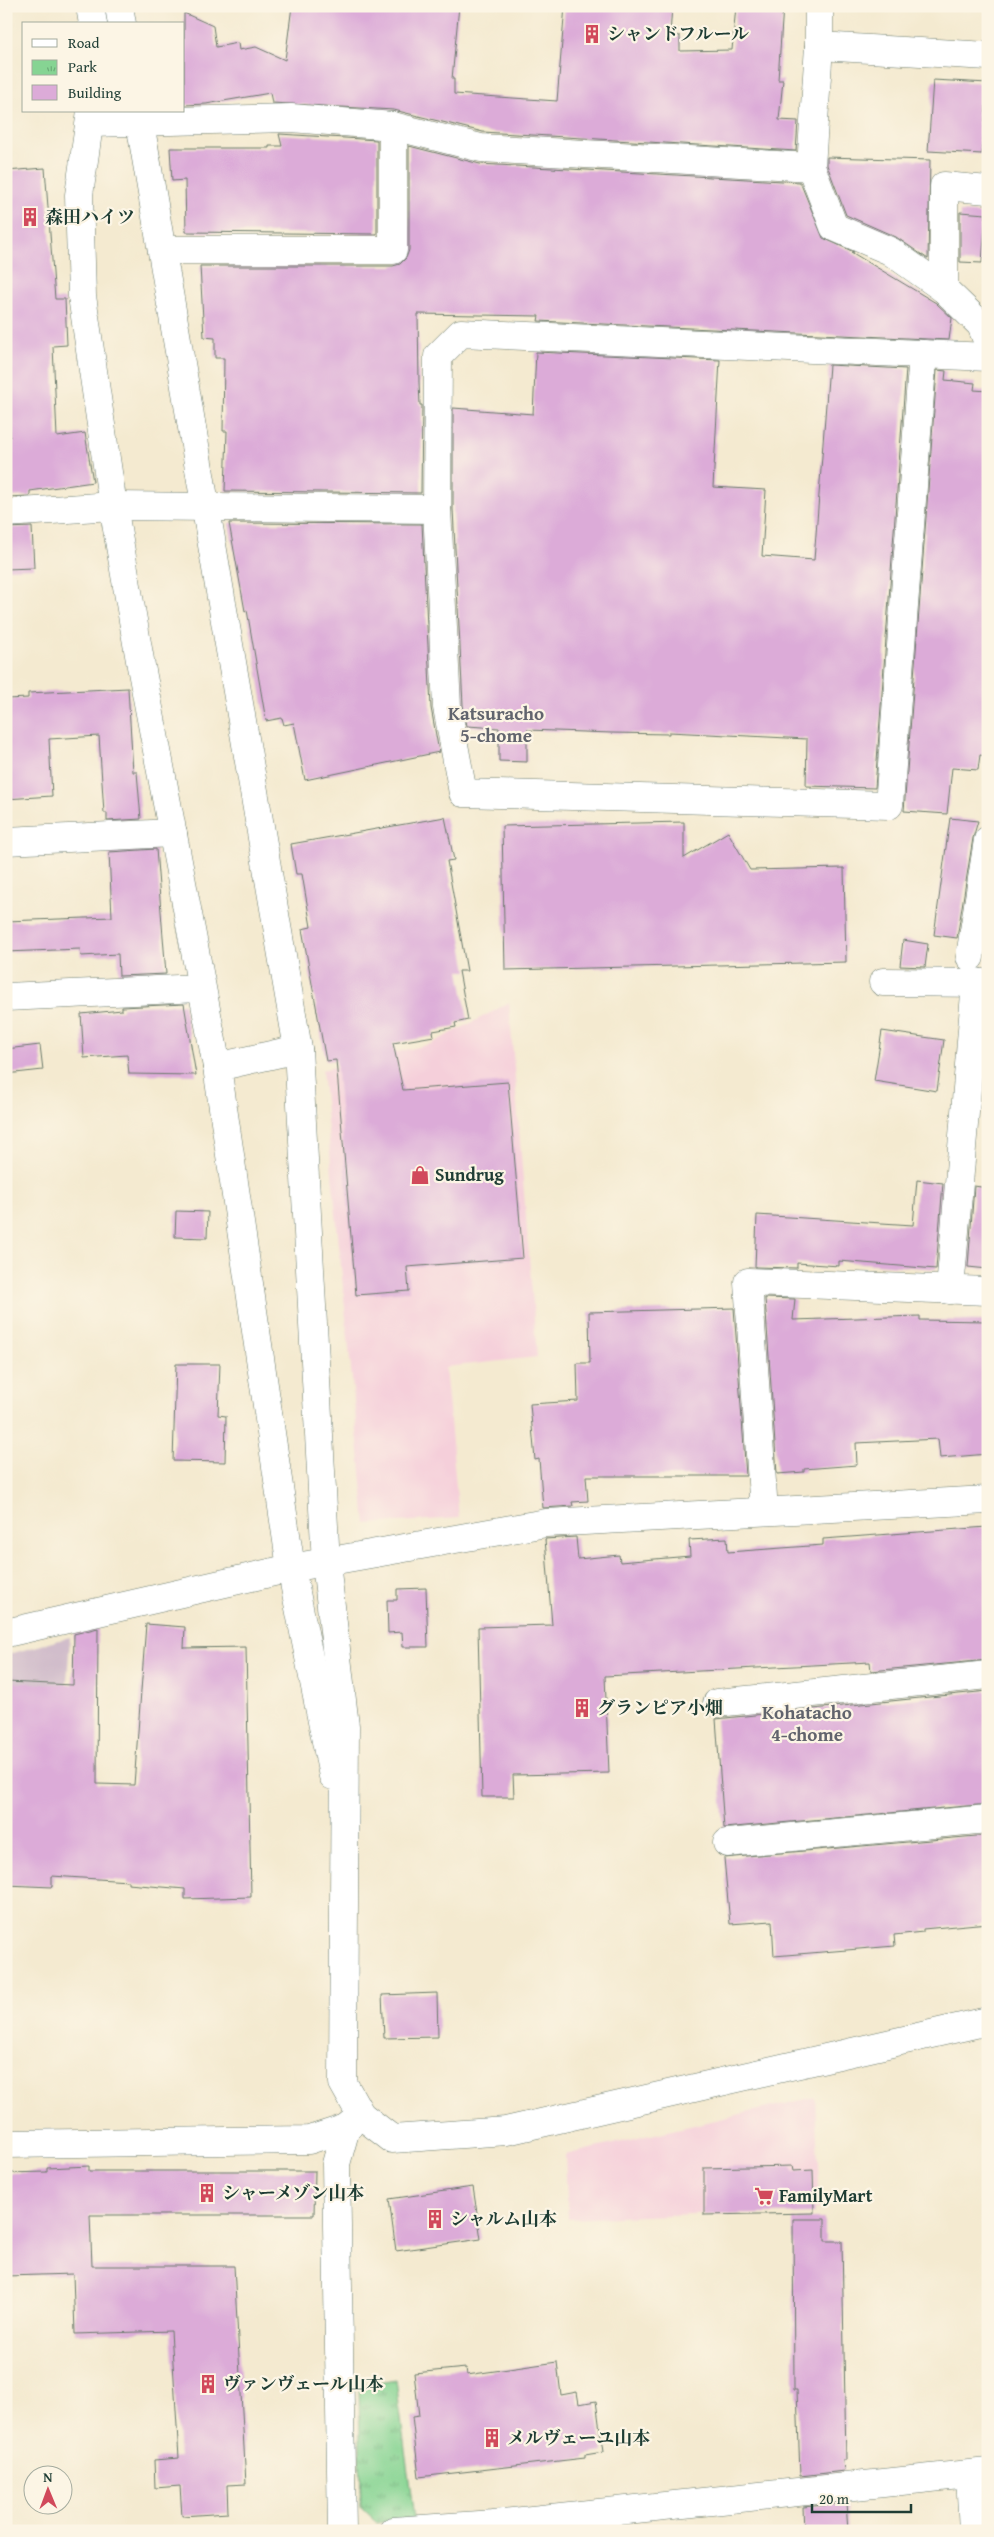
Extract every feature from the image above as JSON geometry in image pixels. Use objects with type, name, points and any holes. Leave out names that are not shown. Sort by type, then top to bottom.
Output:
[{"type":"street","points":[[90,6],[93,22]]},
{"type":"street","points":[[119,6],[122,22]]},
{"type":"street","points":[[819,6],[819,46],[811,168],[834,227],[890,251],[944,289],[981,325],[988,343]]},
{"type":"street","points":[[819,46],[988,56]]},
{"type":"street","points":[[139,116],[298,1049],[326,1563],[345,1726],[343,2083],[353,2121],[336,2164],[342,2531]]},
{"type":"street","points":[[344,1827],[290,1568],[217,1067],[200,988],[113,506],[82,296],[79,195],[90,117],[291,118],[393,126],[481,148],[811,168]]},
{"type":"street","points":[[162,250],[393,250],[393,126]]},
{"type":"street","points":[[944,289],[944,186],[988,190]]},
{"type":"street","points":[[923,354],[889,804],[463,793],[447,707],[437,509],[438,356],[461,333],[923,354],[988,358]]},
{"type":"street","points":[[6,514],[113,506],[437,509]]},
{"type":"street","points":[[6,841],[173,833]]},
{"type":"street","points":[[950,1290],[988,840]]},
{"type":"street","points":[[883,982],[978,974]]},
{"type":"street","points":[[6,997],[200,988]]},
{"type":"street","points":[[217,1067],[298,1049]]},
{"type":"street","points":[[764,1511],[748,1282],[988,1292]]},
{"type":"street","points":[[6,1633],[290,1568],[546,1523],[988,1500]]},
{"type":"street","points":[[717,1704],[988,1675]]},
{"type":"street","points":[[727,1843],[988,1820]]},
{"type":"street","points":[[6,2144],[309,2140],[353,2121],[392,2139],[506,2131],[988,2021]]},
{"type":"street","points":[[394,2531],[493,2527],[979,2473],[973,2531]]},
{"type":"shaded area","points":[[509,1003],[537,1357],[445,1367],[459,1518],[366,1524],[322,1070],[431,1044]]},
{"type":"shaded area","points":[[70,1637],[53,1886],[6,1886],[6,1655]]},
{"type":"shaded area","points":[[815,2097],[820,2209],[568,2219],[565,2155]]},
{"type":"green space","points":[[396,2380],[414,2519],[377,2523],[361,2508],[359,2386]]},
{"type":"building","points":[[292,6],[459,6],[452,79],[454,79],[454,94],[557,101],[565,6],[672,6],[670,35],[680,36],[680,51],[732,50],[736,6],[783,6],[778,80],[783,80],[779,120],[798,121],[796,151],[483,132],[394,110],[272,103],[270,93],[206,104],[185,105],[184,13],[213,26],[216,47],[238,43],[239,50],[256,47],[285,60]]},
{"type":"building","points":[[933,80],[988,83],[982,154],[928,151]]},
{"type":"building","points":[[279,134],[377,140],[377,234],[186,232],[185,180],[172,181],[170,148],[269,148],[269,146],[282,146]]},
{"type":"building","points":[[409,146],[480,164],[800,182],[823,238],[854,252],[851,252],[936,303],[952,318],[949,340],[538,321],[539,316],[418,314],[420,405],[422,405],[421,493],[225,491],[227,431],[223,431],[224,358],[215,358],[215,338],[204,337],[200,266],[393,266],[400,264],[406,258],[409,250]]},
{"type":"building","points":[[827,157],[930,160],[928,259],[896,237],[846,215],[827,165]]},
{"type":"building","points":[[45,168],[55,299],[65,299],[67,345],[53,346],[57,437],[85,433],[93,482],[30,491],[30,496],[6,497],[6,437],[10,437],[6,351],[6,171]]},
{"type":"building","points":[[960,212],[986,214],[982,263],[960,262]]},
{"type":"building","points":[[536,352],[720,360],[713,487],[766,490],[762,556],[814,560],[829,365],[906,369],[875,788],[806,786],[807,739],[669,732],[669,734],[527,730],[527,762],[499,761],[499,728],[467,726],[463,705],[453,509],[453,408],[533,414]]},
{"type":"building","points":[[937,370],[946,371],[945,380],[975,383],[974,390],[988,391],[988,738],[986,756],[980,755],[978,770],[952,768],[947,814],[904,811]]},
{"type":"building","points":[[229,523],[422,524],[431,708],[439,752],[305,780],[294,723],[284,725],[282,718],[266,721],[247,610],[245,611]]},
{"type":"building","points":[[32,527],[34,568],[6,569],[6,528]]},
{"type":"building","points":[[128,688],[133,772],[137,772],[141,819],[107,821],[107,813],[104,813],[99,736],[49,739],[52,796],[6,799],[6,699],[28,698],[28,693]]},
{"type":"building","points":[[445,817],[454,860],[447,861],[467,971],[459,971],[468,1020],[455,1023],[456,1027],[433,1031],[434,1036],[393,1043],[403,1090],[508,1082],[523,1258],[407,1267],[409,1291],[356,1295],[336,1060],[326,1061],[302,929],[311,927],[302,874],[296,874],[291,844]]},
{"type":"building","points":[[950,818],[978,821],[973,838],[957,938],[934,935]]},
{"type":"building","points":[[684,822],[684,858],[728,832],[750,870],[844,868],[846,962],[505,970],[502,826]]},
{"type":"building","points":[[156,849],[166,974],[119,976],[118,954],[81,956],[80,949],[6,952],[6,921],[112,917],[109,852]]},
{"type":"building","points":[[903,940],[928,944],[925,967],[900,966]]},
{"type":"building","points":[[184,1004],[196,1075],[129,1074],[127,1055],[84,1058],[81,1014],[122,1010],[122,1007]]},
{"type":"building","points":[[882,1031],[944,1040],[937,1091],[874,1081]]},
{"type":"building","points":[[40,1045],[43,1070],[6,1074],[6,1049]]},
{"type":"building","points":[[917,1180],[943,1183],[936,1269],[839,1261],[839,1266],[797,1263],[797,1268],[755,1267],[757,1215],[913,1225]]},
{"type":"building","points":[[974,1186],[988,1188],[988,1269],[968,1267]]},
{"type":"building","points":[[176,1211],[208,1212],[207,1238],[175,1237]]},
{"type":"building","points":[[765,1298],[795,1299],[793,1320],[920,1316],[920,1320],[988,1321],[988,1454],[940,1458],[938,1439],[856,1443],[857,1465],[804,1469],[804,1472],[777,1474]]},
{"type":"building","points":[[734,1308],[746,1476],[586,1476],[588,1501],[572,1502],[573,1506],[543,1508],[539,1459],[535,1460],[530,1404],[578,1401],[577,1363],[590,1363],[589,1312]]},
{"type":"building","points":[[176,1364],[220,1364],[218,1415],[226,1416],[225,1462],[173,1461]]},
{"type":"building","points":[[987,1527],[988,1660],[871,1671],[870,1662],[605,1676],[609,1773],[513,1775],[514,1797],[482,1797],[478,1627],[552,1625],[545,1539],[576,1537],[578,1559],[619,1555],[620,1562],[690,1556],[689,1540],[727,1538],[728,1552],[823,1545],[823,1539]]},
{"type":"building","points":[[426,1588],[428,1647],[403,1647],[402,1632],[388,1633],[387,1600],[397,1600],[397,1589]]},
{"type":"building","points":[[146,1624],[185,1627],[184,1648],[246,1647],[251,1897],[185,1899],[185,1889],[128,1884],[128,1881],[52,1876],[52,1887],[6,1885],[6,1682],[73,1685],[74,1634],[98,1628],[97,1784],[134,1785]]},
{"type":"building","points":[[988,1691],[988,1804],[724,1828],[716,1719]]},
{"type":"building","points":[[988,1835],[988,1923],[923,1929],[923,1932],[894,1935],[895,1946],[774,1956],[772,1921],[730,1924],[724,1858]]},
{"type":"building","points":[[437,1993],[438,2037],[384,2038],[382,1995]]},
{"type":"building","points":[[89,2166],[89,2171],[315,2171],[314,2215],[90,2215],[92,2266],[234,2266],[246,2484],[227,2485],[228,2513],[182,2516],[180,2486],[155,2488],[154,2460],[179,2458],[171,2331],[75,2334],[73,2274],[6,2276],[6,2173],[47,2172],[47,2168]]},
{"type":"building","points":[[792,2166],[793,2171],[813,2170],[814,2213],[704,2215],[704,2168]]},
{"type":"building","name":"シャルム山本","points":[[473,2187],[481,2239],[396,2251],[389,2199]]},
{"type":"building","points":[[793,2219],[825,2219],[825,2241],[842,2241],[846,2460],[843,2460],[844,2471],[800,2476],[797,2390],[794,2390]]},
{"type":"building","name":"メルヴェーユ山本","points":[[557,2362],[561,2395],[577,2392],[579,2404],[596,2401],[603,2452],[585,2455],[585,2458],[419,2477],[412,2417],[419,2416],[414,2373],[466,2368],[467,2375]]},
{"type":"building","points":[[846,2503],[848,2531],[804,2531],[803,2507]]},
{"type":"place","name":"シャンドフルール","points":[[592,34]]},
{"type":"place","name":"森田ハイツ","points":[[30,217]]},
{"type":"place","name":"Sundrug","points":[[420,1175]]},
{"type":"place","name":"グランピア小畑","points":[[582,1708]]},
{"type":"place","name":"シャーメゾン山本","points":[[207,2193]]},
{"type":"place","name":"FamilyMart","points":[[764,2196]]},
{"type":"place","name":"シャルム山本","points":[[435,2219]]},
{"type":"place","name":"ヴァンヴェール山本","points":[[208,2384]]},
{"type":"place","name":"メルヴェーユ山本","points":[[492,2438]]},
{"type":"district","name":"Katsuracho 5-chome","points":[[496,724]]},
{"type":"district","name":"Kohatacho 4-chome","points":[[807,1723]]}]
